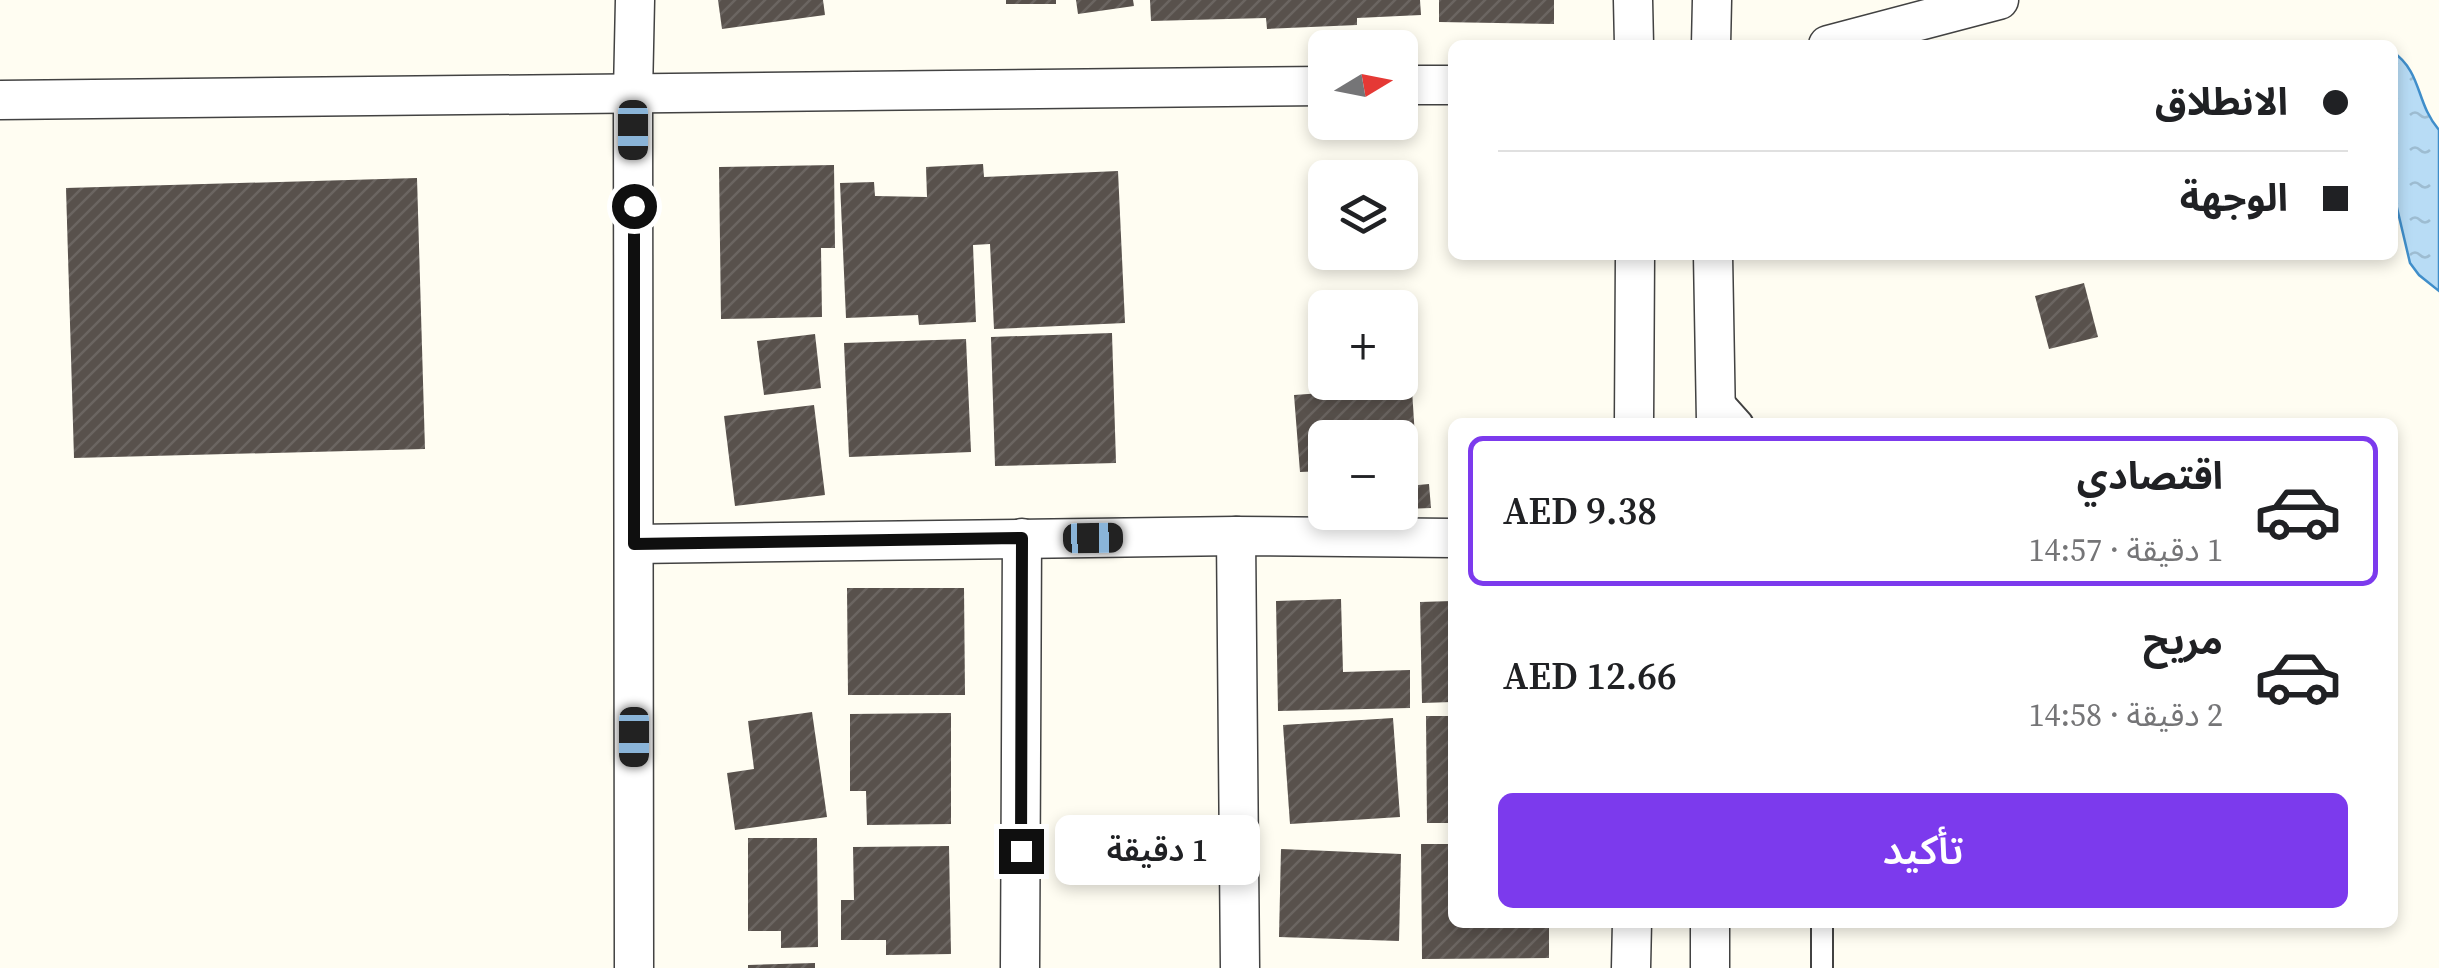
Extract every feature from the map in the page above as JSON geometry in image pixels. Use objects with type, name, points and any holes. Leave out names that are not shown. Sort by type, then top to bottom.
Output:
[{"type":"street","points":[[634,968],[635,0]]},
{"type":"street","points":[[1633,0],[1634,40]]},
{"type":"street","points":[[1710,40],[1712,0]]},
{"type":"street","points":[[1847,40],[1999,0]]},
{"type":"street","points":[[1418,86],[1448,85]]},
{"type":"street","points":[[0,100],[1308,86]]},
{"type":"street","points":[[1634,418],[1635,260]]},
{"type":"street","points":[[1714,260],[1716,408]]},
{"type":"street","points":[[634,544],[1236,536],[1448,538]]},
{"type":"street","points":[[1236,536],[1240,968]]},
{"type":"street","points":[[1020,968],[1022,538]]},
{"type":"street","points":[[1631,968],[1632,928]]},
{"type":"street","points":[[1710,928],[1710,968]]},
{"type":"lane","points":[[1822,928],[1822,968]]},
{"type":"water","points":[[2398,56],[2409,69],[2439,130],[2439,291],[2410,263],[2398,212]]},
{"type":"building","points":[[718,0],[823,0],[825,15],[722,29]]},
{"type":"building","points":[[1006,0],[1056,0],[1056,4],[1006,4]]},
{"type":"building","points":[[1076,0],[1133,0],[1134,6],[1078,14]]},
{"type":"building","points":[[1150,0],[1420,0],[1421,15],[1357,18],[1357,25],[1267,29],[1266,18],[1151,21]]},
{"type":"building","points":[[1439,0],[1554,0],[1554,24],[1439,22]]},
{"type":"building","points":[[983,164],[984,177],[1118,171],[1125,323],[994,329],[990,244],[973,245],[976,322],[919,325],[918,315],[846,318],[840,183],[874,182],[875,196],[927,197],[926,167]]},
{"type":"building","points":[[834,165],[835,248],[821,248],[822,317],[721,319],[719,167]]},
{"type":"building","points":[[417,178],[425,449],[74,458],[66,188]]},
{"type":"building","points":[[2084,283],[2098,337],[2049,349],[2035,296]]},
{"type":"building","points":[[1112,333],[1116,463],[995,466],[991,337]]},
{"type":"building","points":[[815,334],[821,388],[764,395],[757,341]]},
{"type":"building","points":[[966,339],[971,452],[849,457],[844,343]]},
{"type":"building","points":[[1308,394],[1308,400],[1413,400],[1414,420],[1308,420],[1308,472],[1300,472],[1294,395]]},
{"type":"building","points":[[814,405],[825,495],[735,506],[724,416]]},
{"type":"building","points":[[1429,484],[1431,508],[1418,508],[1418,485]]},
{"type":"building","points":[[847,588],[964,588],[965,695],[848,695]]},
{"type":"building","points":[[1341,599],[1343,672],[1410,670],[1410,708],[1278,711],[1276,601]]},
{"type":"building","points":[[1448,601],[1448,702],[1422,703],[1420,602]]},
{"type":"building","points":[[812,712],[827,817],[735,830],[727,773],[754,769],[748,721]]},
{"type":"building","points":[[951,713],[951,824],[867,825],[866,791],[850,791],[850,714]]},
{"type":"building","points":[[1426,716],[1448,716],[1448,823],[1427,823]]},
{"type":"building","points":[[1393,718],[1400,817],[1290,824],[1283,725]]},
{"type":"building","points":[[748,838],[817,838],[818,947],[781,948],[781,931],[748,931]]},
{"type":"building","points":[[1421,844],[1448,844],[1448,928],[1549,928],[1549,958],[1422,959]]},
{"type":"building","points":[[949,846],[951,954],[886,955],[886,940],[841,940],[841,900],[854,900],[853,847]]},
{"type":"building","points":[[1281,849],[1401,854],[1399,941],[1279,937]]},
{"type":"building","points":[[815,963],[815,968],[748,968],[748,965]]},
{"type":"route","points":[[634,206],[634,544],[1022,538],[1021,851]]}]
